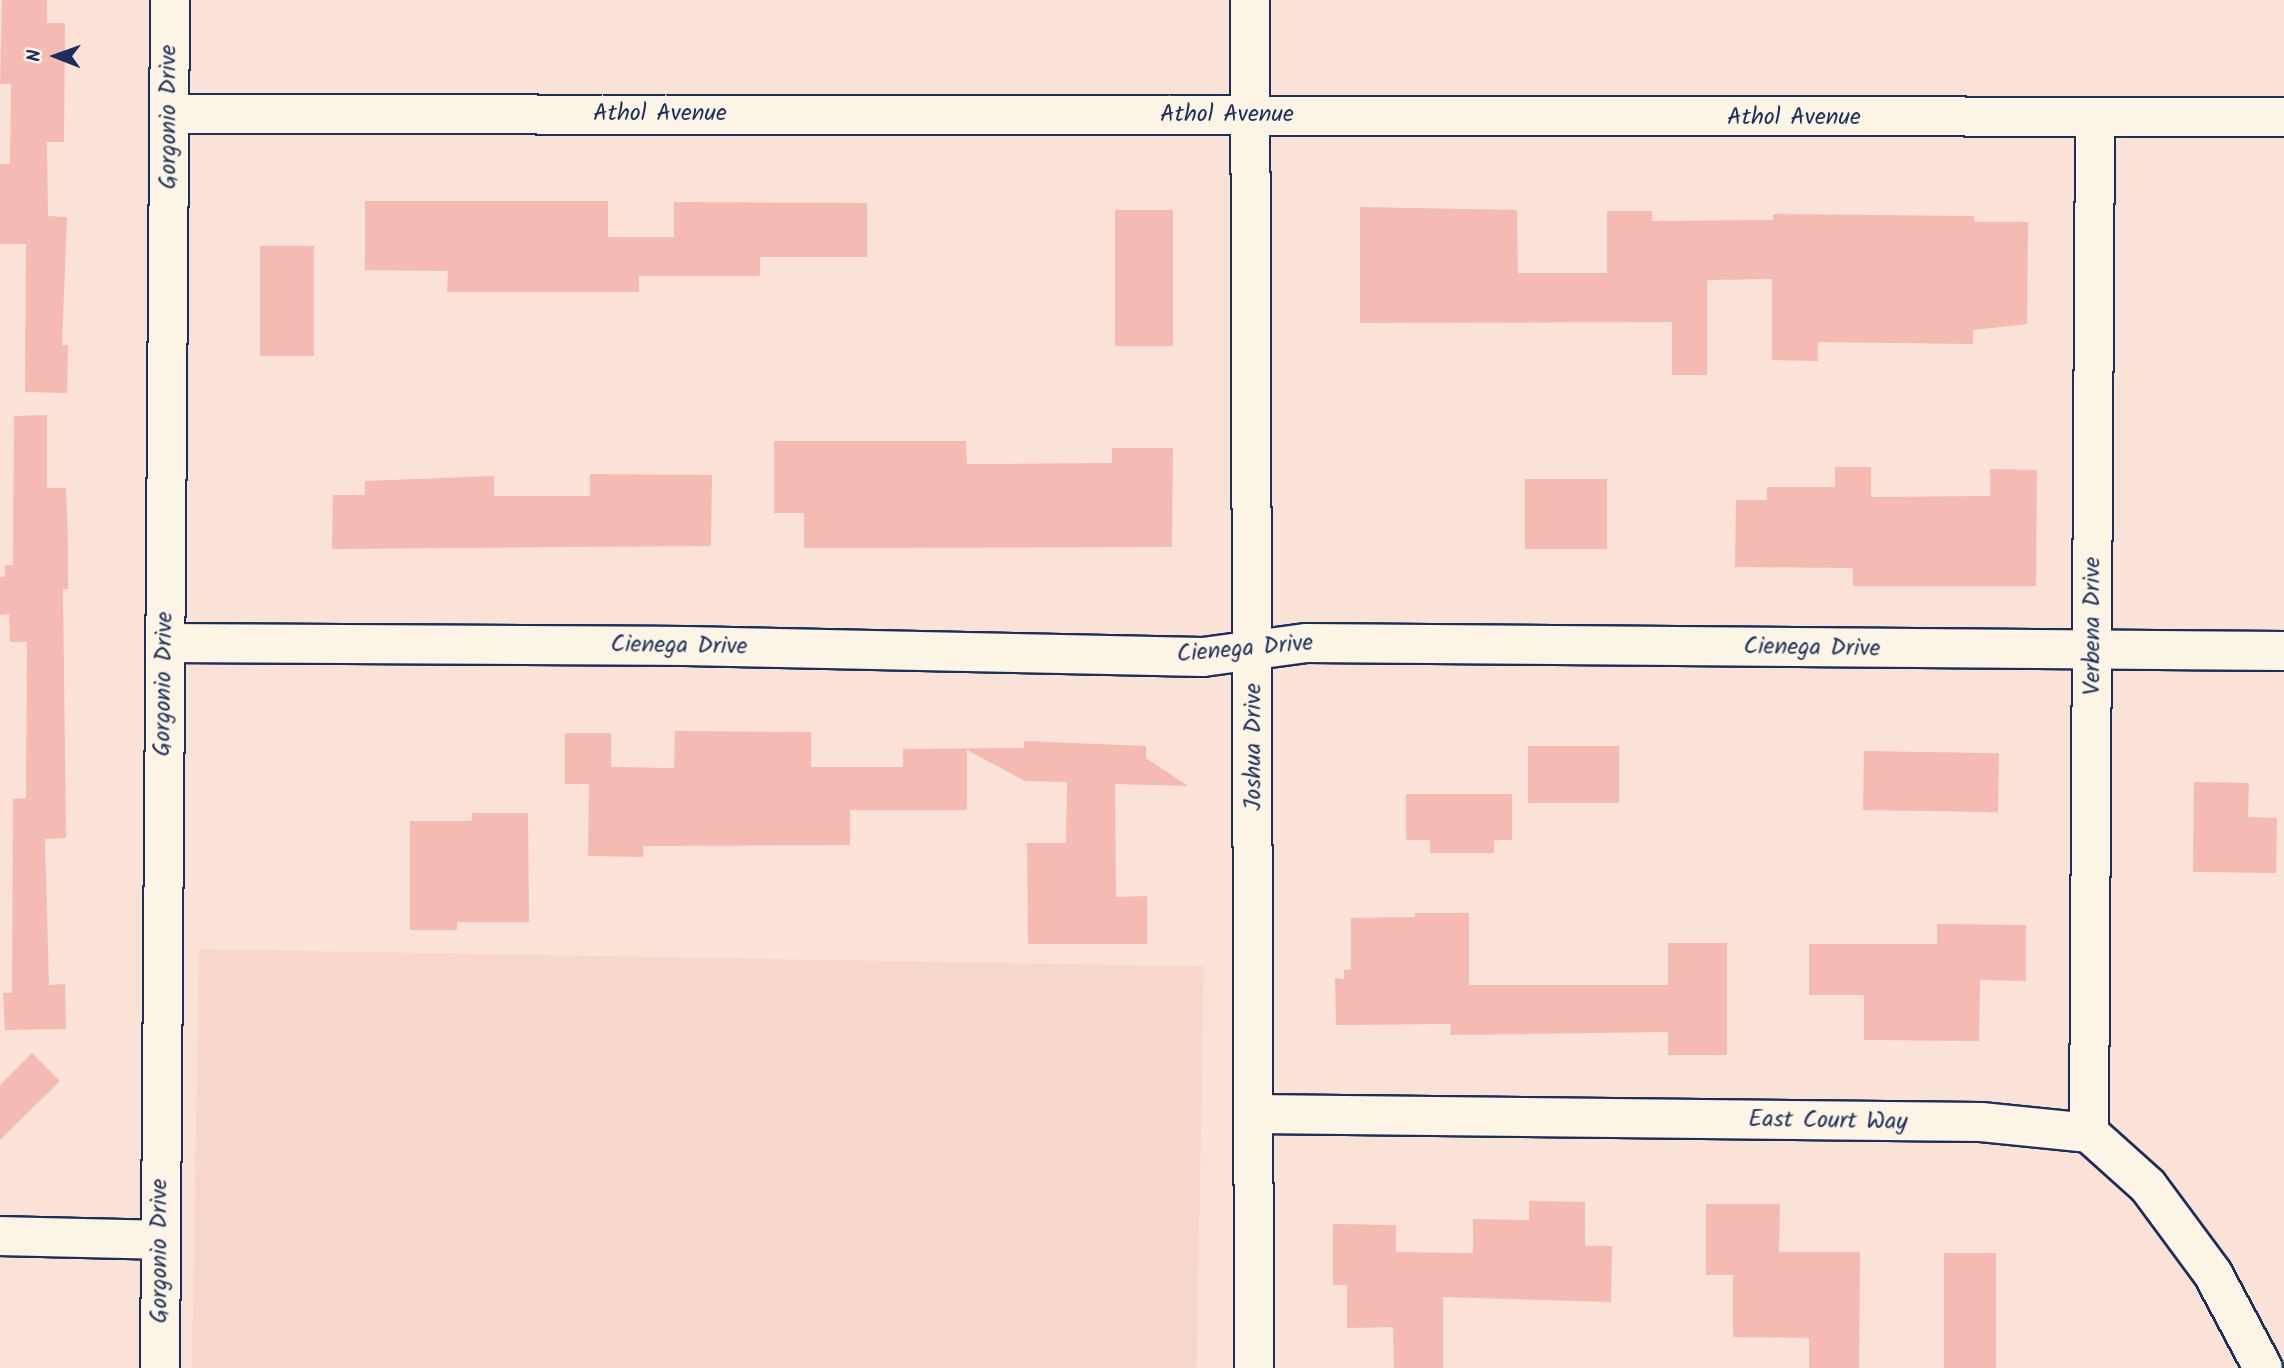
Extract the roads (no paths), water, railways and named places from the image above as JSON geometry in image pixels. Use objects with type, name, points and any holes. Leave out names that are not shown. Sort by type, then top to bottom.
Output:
[{"type":"street","name":"Gorgonio Drive","points":[[160,1368],[170,0]]},
{"type":"street","name":"Joshua Drive","points":[[1250,0],[1254,649],[1254,1368]]},
{"type":"street","name":"Athol Avenue","points":[[170,114],[2095,119],[2284,117]]},
{"type":"street","name":"Verbena Drive","points":[[2089,1133],[2095,119]]},
{"type":"street","name":"Cienega Drive","points":[[164,643],[685,646],[1203,657],[1307,643],[2284,651]]},
{"type":"street","name":"East Court Way","points":[[1255,1114],[1981,1122],[2089,1133]]},
{"type":"street","points":[[2089,1133],[2148,1186],[2213,1274],[2270,1365]]},
{"type":"street","points":[[0,1237],[159,1240]]}]
